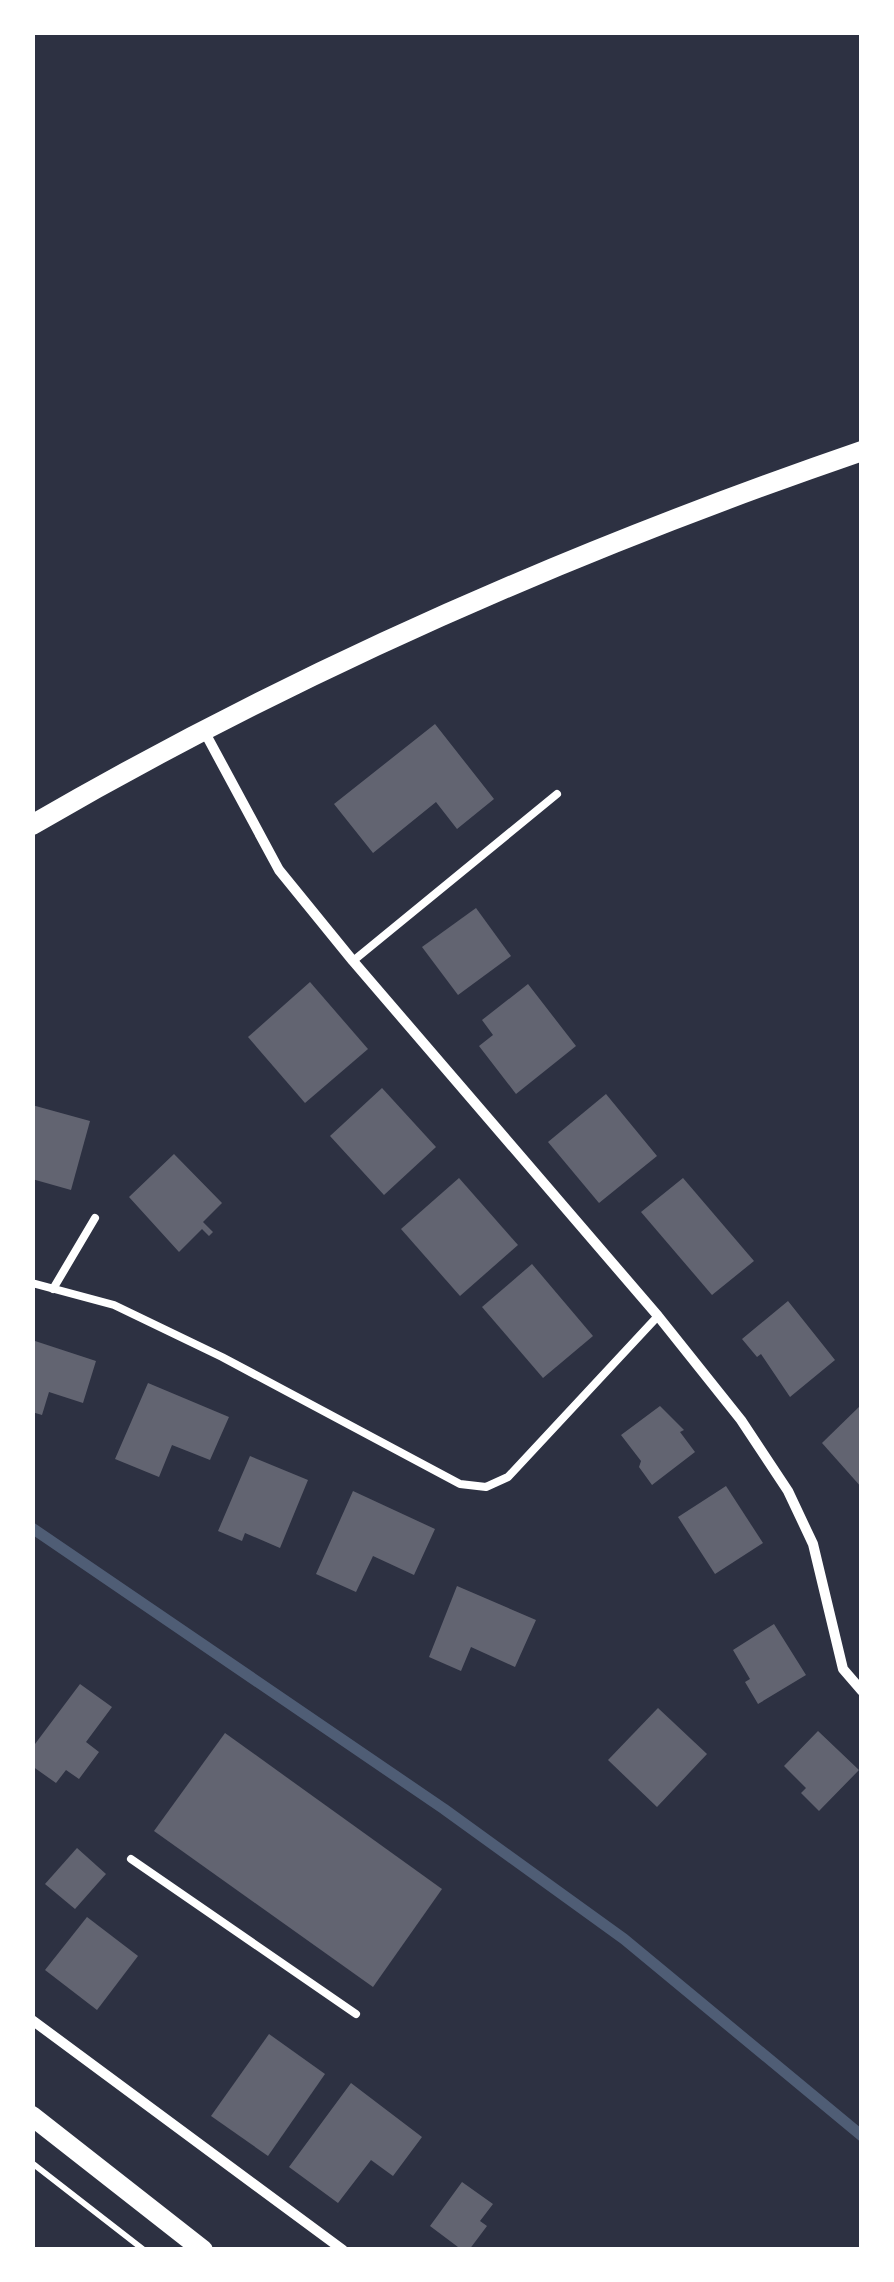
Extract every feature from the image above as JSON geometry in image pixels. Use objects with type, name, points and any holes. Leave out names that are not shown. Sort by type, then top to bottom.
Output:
[{"type":"main road","points":[[32,825],[203,729],[352,657],[625,537],[862,451]]},
{"type":"main road","points":[[32,2116],[203,2250]]},
{"type":"street","points":[[203,729],[279,870],[658,1316],[741,1420],[788,1491],[813,1544],[842,1668],[862,1690]]},
{"type":"street","points":[[32,2020],[343,2250]]},
{"type":"lane","points":[[353,961],[557,794]]},
{"type":"lane","points":[[54,1288],[95,1218]]},
{"type":"lane","points":[[32,1283],[114,1305],[460,1484],[486,1487],[508,1478],[658,1316]]},
{"type":"lane","points":[[130,1859],[356,2014]]},
{"type":"path","points":[[32,2163],[144,2250]]},
{"type":"building","points":[[435,724],[494,799],[457,829],[436,802],[373,853],[334,804]]},
{"type":"building","points":[[476,908],[511,956],[458,995],[422,947]]},
{"type":"building","points":[[310,982],[368,1049],[305,1103],[248,1037]]},
{"type":"building","points":[[528,984],[576,1046],[516,1094],[479,1046],[493,1035],[482,1020]]},
{"type":"building","points":[[382,1088],[436,1147],[384,1195],[330,1136]]},
{"type":"building","points":[[606,1094],[657,1156],[599,1203],[548,1142]]},
{"type":"building","points":[[32,1105],[90,1121],[71,1190],[32,1179]]},
{"type":"building","points":[[174,1154],[222,1203],[203,1222],[213,1232],[209,1236],[202,1229],[179,1252],[129,1197]]},
{"type":"building","points":[[459,1178],[518,1245],[460,1296],[401,1229]]},
{"type":"building","points":[[683,1178],[754,1261],[712,1295],[641,1212]]},
{"type":"building","points":[[532,1264],[593,1336],[543,1378],[482,1307]]},
{"type":"building","points":[[788,1301],[835,1360],[790,1397],[761,1354],[757,1357],[742,1339]]},
{"type":"building","points":[[32,1340],[96,1361],[83,1403],[49,1392],[42,1415],[32,1412]]},
{"type":"building","points":[[148,1383],[229,1417],[210,1460],[172,1445],[159,1477],[115,1459]]},
{"type":"building","points":[[862,1404],[862,1488],[822,1443]]},
{"type":"building","points":[[660,1406],[684,1430],[680,1432],[695,1452],[652,1485],[639,1467],[641,1461],[621,1435]]},
{"type":"building","points":[[250,1456],[308,1480],[280,1548],[245,1533],[242,1541],[218,1531]]},
{"type":"building","points":[[726,1486],[763,1543],[715,1574],[678,1517]]},
{"type":"building","points":[[353,1491],[435,1529],[414,1575],[373,1556],[356,1592],[316,1574]]},
{"type":"building","points":[[457,1586],[536,1620],[515,1667],[471,1647],[461,1671],[429,1657]]},
{"type":"building","points":[[774,1624],[806,1675],[758,1704],[745,1682],[750,1679],[733,1650]]},
{"type":"building","points":[[80,1684],[112,1707],[86,1742],[99,1752],[79,1779],[66,1770],[56,1783],[32,1766],[32,1748]]},
{"type":"building","points":[[658,1708],[707,1754],[657,1807],[608,1760]]},
{"type":"building","points":[[818,1731],[859,1770],[819,1811],[801,1793],[806,1788],[784,1766]]},
{"type":"building","points":[[225,1733],[442,1889],[373,1987],[154,1831]]},
{"type":"building","points":[[77,1848],[106,1874],[75,1909],[45,1884]]},
{"type":"building","points":[[87,1917],[138,1956],[97,2010],[45,1970]]},
{"type":"building","points":[[269,2034],[325,2074],[268,2156],[211,2116]]},
{"type":"building","points":[[351,2083],[422,2137],[393,2176],[371,2160],[338,2203],[289,2167]]},
{"type":"building","points":[[462,2182],[493,2204],[480,2221],[487,2226],[469,2250],[462,2250],[430,2226]]},
{"type":"waterway","points":[[32,1528],[444,1809],[624,1939],[862,2136]]}]
